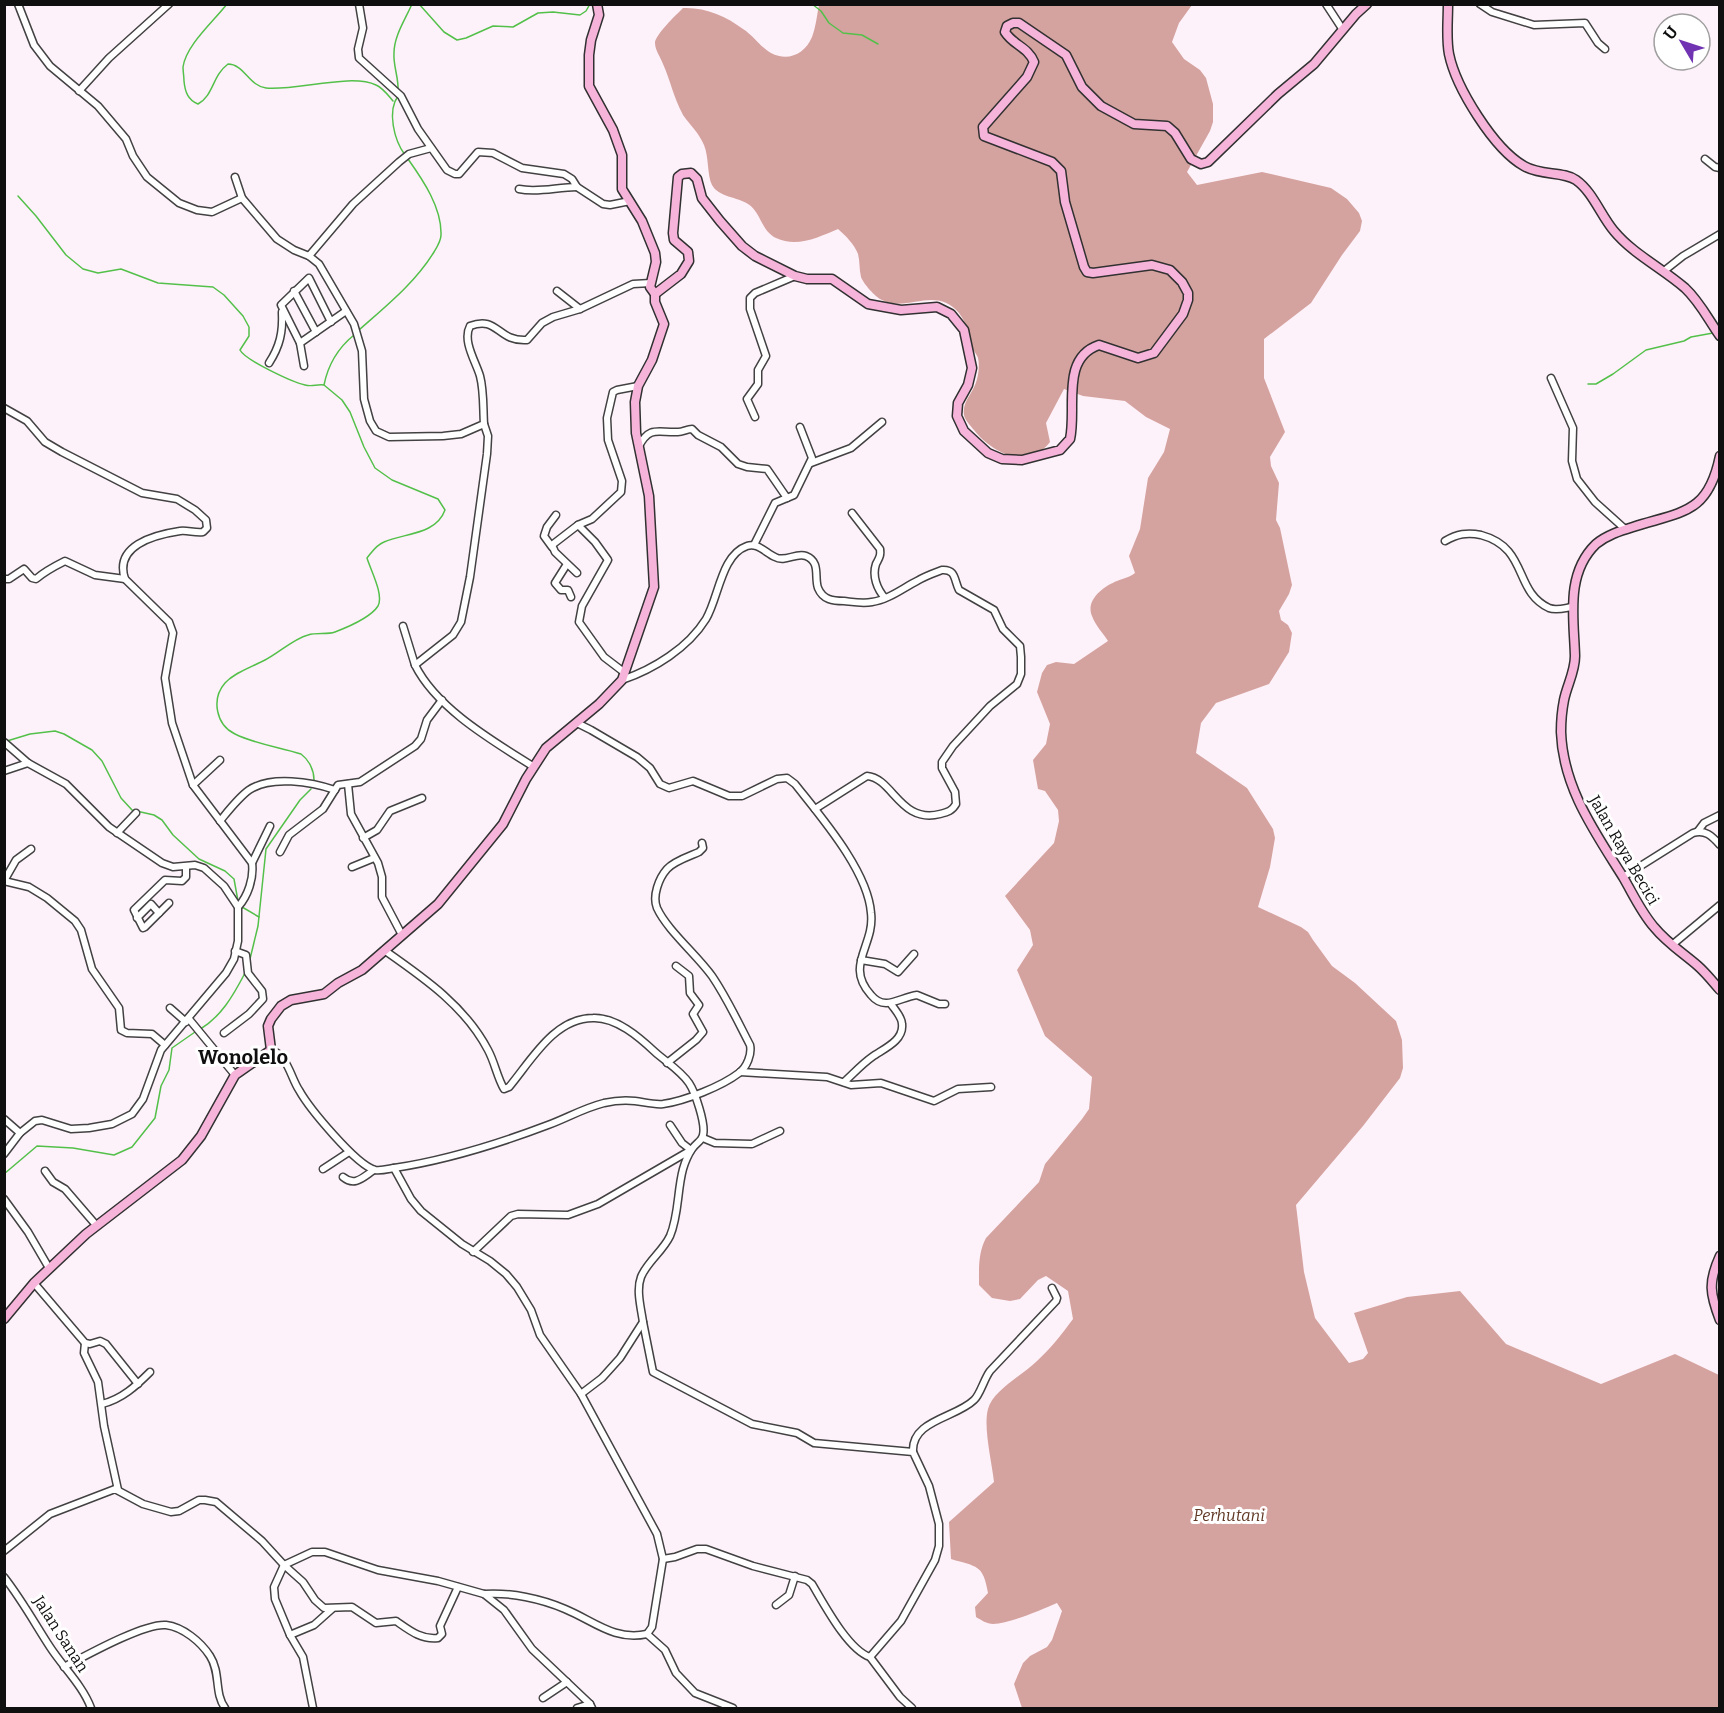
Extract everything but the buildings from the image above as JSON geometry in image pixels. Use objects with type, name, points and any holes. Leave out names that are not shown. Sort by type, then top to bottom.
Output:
[{"type":"main road","points":[[655,294],[681,274],[689,261],[688,252],[674,240],[673,233],[678,177],[687,173],[696,177],[702,198],[742,246],[755,256],[795,276],[807,279],[832,279],[840,283],[857,299],[868,304],[901,310],[937,307],[951,314],[964,330],[972,368],[968,385],[958,403],[957,410],[959,422],[964,431],[977,445],[996,458],[1022,460],[1048,455],[1060,450],[1070,439],[1071,393],[1076,371],[1083,355],[1099,345],[1111,347],[1125,355],[1138,358],[1154,353],[1183,314],[1188,293],[1177,275],[1170,270],[1152,265],[1087,272],[1065,202],[1061,171],[1052,162],[984,136],[983,127],[1027,77],[1034,62],[1028,50],[1008,37],[1005,32],[1007,26],[1019,23],[1066,55],[1082,87],[1101,106],[1134,124],[1162,125],[1171,129],[1191,159],[1197,164],[1208,162],[1278,94],[1319,59],[1367,4]]},
{"type":"main road","points":[[1448,4],[1447,36],[1451,61],[1477,113],[1498,144],[1521,165],[1531,170],[1577,180],[1613,231],[1664,271],[1699,303],[1719,336]]},
{"type":"main road","points":[[6,1314],[49,1268],[96,1225],[182,1160],[201,1136],[235,1075],[271,1050],[268,1026],[281,1006],[291,1000],[324,994],[338,983],[362,970],[438,904],[490,840],[513,807],[546,748],[614,690],[624,676],[654,587],[649,496],[639,446],[635,402],[638,386],[652,360],[664,324],[655,302],[655,294],[651,290],[656,262],[655,253],[642,221],[620,184],[623,163],[614,130],[589,86],[589,55],[599,15],[597,5]]},
{"type":"main road","name":"Jalan Raya Becici","points":[[1719,456],[1713,482],[1700,502],[1680,512],[1613,532],[1597,543],[1584,558],[1572,607],[1575,658],[1564,700],[1561,732],[1578,803],[1644,914],[1672,945],[1700,967],[1719,990]]},
{"type":"main road","points":[[1719,1256],[1711,1287],[1712,1299],[1719,1320]]},
{"type":"street","points":[[18,4],[34,45],[50,66],[98,106],[126,139],[133,156],[147,177],[179,202],[197,210],[212,212],[242,198]]},
{"type":"street","points":[[79,91],[110,58],[170,4]]},
{"type":"street","points":[[359,4],[363,28],[358,49],[359,58],[399,93],[418,129],[447,170],[455,174],[464,171],[475,154],[482,151],[493,153],[522,168],[564,174],[572,179],[577,187],[603,204],[630,201]]},
{"type":"street","points":[[1326,4],[1342,30]]},
{"type":"street","points":[[1480,4],[1492,12],[1534,26],[1585,23],[1598,43],[1605,49]]},
{"type":"street","points":[[309,256],[353,204],[399,162],[409,154],[431,148]]},
{"type":"street","points":[[1705,159],[1719,168]]},
{"type":"street","points":[[235,177],[242,198],[277,239],[309,256],[324,272],[354,324],[362,351],[364,399],[375,431],[388,437],[443,436],[461,434],[484,424]]},
{"type":"street","points":[[519,189],[533,192],[557,187],[577,187]]},
{"type":"street","points":[[1664,271],[1683,256],[1719,234]]},
{"type":"street","points":[[755,417],[747,399],[757,385],[758,370],[766,356],[750,309],[750,298],[754,294],[795,276]]},
{"type":"street","points":[[269,363],[280,342],[283,329],[281,305],[309,278],[331,322]]},
{"type":"street","points":[[415,664],[453,635],[461,622],[470,578],[488,454],[488,436],[484,424],[481,378],[468,338],[467,331],[470,326],[488,323],[507,338],[518,341],[527,340],[542,323],[580,309],[633,284],[651,283]]},
{"type":"street","points":[[294,291],[316,332]]},
{"type":"street","points":[[557,291],[580,309]]},
{"type":"street","points":[[282,311],[300,343],[304,366]]},
{"type":"street","points":[[300,343],[346,311]]},
{"type":"street","points":[[1551,378],[1573,428],[1572,460],[1577,478],[1595,502],[1625,529]]},
{"type":"street","points":[[552,547],[554,542],[578,525],[592,519],[621,492],[622,482],[607,432],[607,418],[613,392],[638,386]]},
{"type":"street","points":[[4,408],[27,421],[45,442],[71,457],[142,493],[177,499],[204,516],[207,524],[203,532],[181,531],[159,537],[139,544],[126,553],[123,561],[125,579]]},
{"type":"street","points":[[811,463],[851,448],[882,422]]},
{"type":"street","points":[[754,545],[775,503],[796,493],[811,463],[811,456],[800,427]]},
{"type":"street","points":[[639,446],[647,434],[653,432],[662,430],[678,432],[692,429],[698,435],[722,447],[738,464],[767,469],[787,498]]},
{"type":"street","points":[[852,513],[880,549],[881,554],[874,572],[880,592],[885,598]]},
{"type":"street","points":[[556,515],[547,527],[544,536],[577,573]]},
{"type":"street","points":[[578,525],[608,560],[582,606],[579,622],[601,654],[624,676],[642,673],[676,651],[695,634],[717,597],[731,558],[743,547],[754,545],[777,559],[800,556],[809,558],[818,570],[819,591],[831,600],[871,602],[885,598],[942,570],[951,571],[954,574],[959,590],[994,610],[1003,629],[1020,646],[1021,674],[1013,688],[990,706],[953,746],[942,762],[942,768],[955,792],[956,804],[950,811],[920,816],[897,799],[877,778],[867,776],[815,809]]},
{"type":"street","points":[[1445,541],[1457,534],[1475,534],[1498,542],[1508,550],[1516,562],[1532,596],[1550,609],[1572,607]]},
{"type":"street","points":[[4,579],[9,579],[24,569],[36,579],[45,571],[65,561],[95,575],[125,579],[169,622],[173,633],[165,678],[172,723],[193,785],[252,863]]},
{"type":"street","points":[[567,564],[555,584],[561,590],[568,590],[571,597]]},
{"type":"street","points":[[403,626],[423,681],[464,719],[534,767]]},
{"type":"street","points":[[280,852],[289,835],[323,809],[340,784],[360,782],[415,746],[421,739],[428,720],[442,700]]},
{"type":"street","points":[[577,723],[637,757],[650,768],[664,786],[669,788],[693,781],[729,796],[742,796],[783,777],[795,784],[815,809],[864,884],[872,917],[868,942],[858,968],[865,988],[879,1003],[891,1004],[917,995],[939,1004],[945,1004]]},
{"type":"street","points":[[4,742],[28,763],[66,784],[117,833],[162,863],[173,867],[195,865],[204,868],[224,886],[238,907],[238,941],[226,973],[165,1045],[157,1058],[139,1107],[122,1120],[112,1124],[71,1129],[42,1120],[35,1121],[20,1133],[4,1154]]},
{"type":"street","points":[[193,785],[220,760]]},
{"type":"street","points":[[4,771],[28,763]]},
{"type":"street","points":[[220,821],[243,795],[262,784],[305,782],[335,790]]},
{"type":"street","points":[[348,784],[351,814],[380,871],[385,906],[402,935]]},
{"type":"street","points":[[363,838],[376,830],[390,811],[422,798]]},
{"type":"street","points":[[117,833],[136,813]]},
{"type":"street","points":[[1623,877],[1698,831],[1704,823],[1719,815]]},
{"type":"street","points":[[238,907],[252,879],[252,863],[270,826]]},
{"type":"street","points":[[1698,831],[1708,834],[1719,845]]},
{"type":"street","points":[[702,843],[703,848],[699,852],[668,868],[658,883],[655,897],[656,907],[712,976],[731,1006],[752,1050],[740,1072]]},
{"type":"street","points":[[32,849],[16,860],[4,881],[29,886],[75,921],[84,939],[92,969],[119,1008],[121,1030],[127,1033],[152,1034],[165,1045]]},
{"type":"street","points":[[352,867],[374,858]]},
{"type":"street","points":[[169,903],[143,928],[134,910],[165,880],[182,881],[186,877],[186,867]]},
{"type":"street","points":[[137,918],[150,903],[159,913]]},
{"type":"street","points":[[1672,945],[1719,905]]},
{"type":"street","points":[[384,950],[428,981],[467,1017],[488,1050],[504,1089],[509,1088],[547,1041],[559,1030],[585,1018],[602,1018],[614,1022],[638,1038],[668,1063],[689,1083],[694,1095],[704,1130],[702,1138],[691,1150],[598,1204],[582,1210],[568,1215],[518,1214],[511,1216],[473,1252]]},
{"type":"street","points":[[224,1033],[249,1014],[263,999],[262,992],[248,973],[246,955],[235,951]]},
{"type":"street","points":[[861,960],[885,964],[898,972],[914,954]]},
{"type":"street","points":[[668,1063],[703,1032],[694,1018],[695,1010],[699,1005],[690,993],[689,976],[676,966]]},
{"type":"street","points":[[843,1082],[871,1058],[890,1046],[900,1035],[902,1020],[891,1004]]},
{"type":"street","points":[[170,1008],[196,1029],[235,1075]]},
{"type":"street","points":[[271,1050],[280,1054],[300,1093],[349,1152],[374,1170]]},
{"type":"street","points":[[342,1177],[353,1183],[374,1170],[418,1164],[489,1147],[606,1103],[633,1101],[661,1104],[694,1095],[740,1072],[827,1077],[851,1085],[887,1084],[934,1101],[958,1089],[990,1088]]},
{"type":"street","points":[[4,1119],[20,1133]]},
{"type":"street","points":[[670,1125],[682,1143],[691,1150]]},
{"type":"street","points":[[702,1138],[715,1143],[752,1144],[780,1131]]},
{"type":"street","points":[[691,1150],[679,1185],[674,1224],[669,1237],[641,1277],[639,1294],[653,1372],[744,1421],[797,1433],[814,1443],[913,1452]]},
{"type":"street","points":[[323,1169],[349,1152]]},
{"type":"street","points":[[313,1708],[303,1657],[290,1635],[274,1593],[276,1578],[284,1565],[312,1552],[326,1552],[378,1570],[484,1594],[508,1593],[557,1606],[618,1635],[630,1636],[647,1634],[652,1627],[663,1558],[657,1534],[581,1394],[540,1335],[531,1310],[517,1287],[490,1261],[473,1252],[421,1210],[411,1199],[394,1168]]},
{"type":"street","points":[[45,1172],[65,1189],[96,1225]]},
{"type":"street","points":[[4,1199],[49,1268]]},
{"type":"street","points":[[34,1283],[85,1343],[100,1341],[106,1344],[138,1384]]},
{"type":"street","points":[[870,1658],[901,1621],[935,1560],[939,1546],[939,1524],[929,1486],[913,1452],[913,1446],[927,1425],[958,1412],[976,1399],[990,1371],[1056,1301],[1052,1288]]},
{"type":"street","points":[[581,1394],[602,1378],[620,1358],[643,1322]]},
{"type":"street","points":[[85,1343],[84,1353],[98,1382],[104,1426],[118,1490]]},
{"type":"street","points":[[102,1404],[116,1400],[150,1372]]},
{"type":"street","points":[[4,1551],[50,1514],[118,1490],[143,1504],[171,1512],[199,1500],[216,1502],[262,1541],[303,1582],[320,1605],[332,1609],[352,1607],[376,1623],[396,1621],[412,1633],[432,1639],[442,1634],[440,1626],[458,1587]]},
{"type":"street","points":[[663,1558],[675,1557],[697,1549],[706,1549],[753,1566],[807,1580],[812,1584],[852,1645],[870,1658],[912,1708]]},
{"type":"street","points":[[776,1605],[789,1595],[795,1576]]},
{"type":"street","name":"Jalan Sanan","points":[[4,1577],[84,1693],[91,1708]]},
{"type":"street","points":[[484,1594],[500,1606],[532,1649],[591,1706]]},
{"type":"street","points":[[290,1635],[314,1624],[332,1609]]},
{"type":"street","points":[[64,1667],[111,1642],[165,1625],[180,1629],[210,1655],[218,1674],[220,1699],[225,1708]]},
{"type":"street","points":[[647,1634],[665,1650],[676,1672],[695,1693],[733,1708]]},
{"type":"street","points":[[543,1698],[567,1682]]},
{"type":"street","points":[[577,1708],[591,1706]]},
{"type":"green space","name":"Perhutani","points":[[819,5],[1192,5],[1179,23],[1172,42],[1184,59],[1200,70],[1206,78],[1213,104],[1213,122],[1210,131],[1187,172],[1197,185],[1262,172],[1331,188],[1347,199],[1359,213],[1362,221],[1360,231],[1311,303],[1264,339],[1264,378],[1285,432],[1270,457],[1271,466],[1279,483],[1276,520],[1280,528],[1292,585],[1279,611],[1281,620],[1288,625],[1292,633],[1289,652],[1269,684],[1216,703],[1201,723],[1196,753],[1247,788],[1273,829],[1275,838],[1270,867],[1258,907],[1308,932],[1332,966],[1355,983],[1396,1021],[1402,1040],[1403,1068],[1400,1078],[1296,1205],[1304,1272],[1315,1318],[1349,1363],[1363,1359],[1368,1353],[1354,1313],[1407,1297],[1460,1291],[1506,1344],[1601,1384],[1675,1354],[1719,1375],[1719,1708],[1022,1708],[1014,1684],[1023,1663],[1030,1656],[1047,1647],[1052,1640],[1062,1611],[1057,1603],[1026,1616],[1000,1623],[984,1622],[976,1617],[975,1607],[988,1593],[986,1584],[977,1568],[951,1559],[949,1522],[994,1482],[987,1425],[991,1402],[1002,1389],[1042,1356],[1073,1319],[1068,1291],[1046,1276],[1038,1280],[1020,1299],[1010,1301],[992,1298],[979,1285],[979,1261],[986,1238],[1039,1182],[1045,1164],[1089,1109],[1092,1077],[1045,1036],[1017,970],[1033,945],[1030,930],[1005,896],[1054,843],[1059,821],[1058,810],[1045,791],[1038,789],[1033,760],[1046,744],[1050,724],[1037,692],[1042,673],[1047,665],[1056,662],[1074,664],[1108,641],[1093,619],[1091,604],[1097,594],[1107,586],[1135,573],[1129,556],[1140,529],[1148,478],[1164,452],[1170,429],[1146,417],[1125,401],[1083,396],[1064,389],[1046,423],[1050,442],[1041,451],[1031,456],[1021,457],[1000,452],[982,438],[965,417],[964,407],[976,382],[979,365],[959,313],[941,301],[901,304],[882,300],[862,280],[856,250],[850,240],[838,229],[800,242],[784,241],[767,231],[752,207],[715,189],[710,181],[704,145],[683,115],[656,48],[658,35],[683,8],[699,9],[730,20],[771,53],[777,56],[790,56],[800,52],[809,43]]},
{"type":"waterway","points":[[227,4],[195,42],[185,59],[183,67],[185,89],[189,98],[198,104],[207,96],[219,74],[228,64],[238,67],[255,83],[266,88],[338,81],[365,82],[381,88],[393,101]]},
{"type":"waterway","points":[[398,91],[394,47],[412,4]]},
{"type":"waterway","points":[[419,4],[444,32],[457,40],[493,26],[513,27],[538,13],[580,15],[590,4]]},
{"type":"waterway","points":[[812,4],[821,11],[829,23],[843,33],[862,35],[878,44]]},
{"type":"waterway","points":[[398,96],[393,109],[393,126],[405,155]]},
{"type":"waterway","points":[[359,330],[409,284],[426,263],[440,239],[440,225],[435,205],[408,159]]},
{"type":"waterway","points":[[18,196],[66,255],[83,269],[98,273],[121,269],[158,283],[213,287],[224,295],[243,316],[249,327],[249,336],[240,350],[244,354],[270,370],[299,383],[308,386],[324,385]]},
{"type":"waterway","points":[[1588,384],[1596,384],[1646,350],[1713,333]]},
{"type":"waterway","points":[[314,780],[311,766],[301,754],[251,740],[229,730],[223,724],[218,711],[218,696],[221,689],[234,676],[302,637],[335,632],[365,618],[375,610],[379,601],[376,583],[367,558],[381,543],[427,529],[441,518],[445,510],[438,499],[392,480],[375,468],[350,412],[342,400],[324,385],[334,357],[354,335]]},
{"type":"waterway","points":[[7,741],[30,734],[55,731],[92,750],[102,761],[121,798],[132,810],[154,815],[162,820],[173,835],[199,859],[225,871],[234,879],[238,901]]},
{"type":"waterway","points":[[249,963],[258,926],[266,849],[300,800],[311,789]]},
{"type":"waterway","points":[[242,907],[259,917]]},
{"type":"waterway","points":[[199,1030],[220,1012],[245,973]]},
{"type":"waterway","points":[[4,1174],[37,1146],[73,1148],[114,1155],[132,1147],[155,1118],[161,1086],[169,1070],[172,1048],[195,1032]]},
{"type":"district","name":"Wonolelo","points":[[243,1057]]}]
